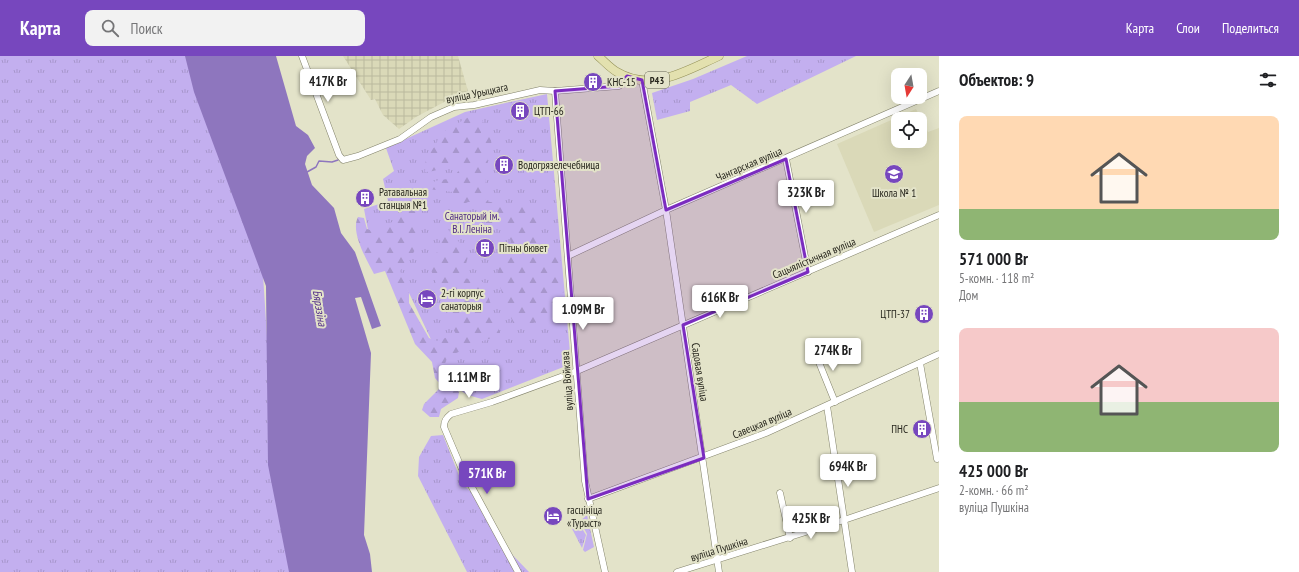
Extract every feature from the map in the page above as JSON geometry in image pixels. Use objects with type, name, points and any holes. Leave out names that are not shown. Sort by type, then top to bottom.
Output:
[{"type":"main road","name":"Р43","points":[[598,56],[617,72],[642,80],[662,80],[719,56]]},
{"type":"street","name":"вуліца Урыцкага","points":[[302,56],[339,156],[343,160],[358,156],[400,139],[431,117],[454,107],[474,105],[540,90],[555,91],[619,86],[624,82],[627,76]]},
{"type":"street","name":"Садовая вуліца","points":[[642,80],[666,210],[704,458],[719,572]]},
{"type":"street","name":"вуліца Войкава","points":[[555,91],[581,439],[588,499],[605,572]]},
{"type":"street","name":"Чангарская вуліца","points":[[568,256],[666,210],[939,91]]},
{"type":"street","points":[[786,159],[808,272]]},
{"type":"street","name":"Сацыялістычная вуліца","points":[[518,572],[461,466],[444,427],[444,422],[451,414],[492,402],[577,371],[939,215]]},
{"type":"street","points":[[814,350],[835,402]]},
{"type":"street","name":"Савецкая вуліца","points":[[588,499],[704,458],[766,433],[939,354]]},
{"type":"street","points":[[920,363],[937,460]]},
{"type":"street","points":[[827,406],[852,572]]},
{"type":"street","name":"вуліца Пушкіна","points":[[678,572],[790,538],[939,488]]},
{"type":"street","points":[[780,493],[790,538]]},
{"type":"highlighted area","points":[[627,76],[642,80],[666,210],[786,159],[808,272],[683,325],[704,458],[588,499],[555,91],[619,86]]},
{"type":"shaded area","points":[[343,56],[458,56],[468,91],[466,95],[448,100],[416,117],[399,129],[383,115],[375,99],[371,100]]},
{"type":"shaded area","name":"Школа № 1","points":[[916,109],[918,112],[909,112]]},
{"type":"shaded area","name":"Школа № 1","points":[[891,120],[891,148],[927,148],[927,130],[928,132],[939,128],[939,205],[874,232],[837,144]]},
{"type":"green space","points":[[0,56],[190,56],[263,275],[277,492],[291,572],[0,572]]},
{"type":"green space","points":[[747,56],[856,56],[757,104],[731,85],[690,102],[690,111],[657,120],[652,93],[693,79]]},
{"type":"green space","name":"Санаторый ім. В.І. Леніна","points":[[547,94],[571,364],[482,399],[464,393],[460,390],[446,371],[392,257],[368,230],[364,209],[388,201],[383,179],[394,171],[386,148],[465,112]]},
{"type":"green space","points":[[469,117],[481,119],[483,121],[481,126],[481,135],[484,133],[489,135],[491,139],[487,167],[486,201],[517,208],[530,205],[538,207],[542,223],[541,230],[537,237],[539,245],[548,256],[556,254],[560,258],[563,280],[563,295],[560,309],[556,315],[515,329],[502,294],[498,273],[501,262],[511,246],[507,231],[500,226],[492,230],[487,227],[477,202],[468,202],[460,206],[456,203],[453,192],[428,189],[428,186],[432,183],[448,179],[455,175],[459,170],[456,166],[425,172],[426,156],[436,145],[438,139],[446,130]]},
{"type":"green space","points":[[410,201],[418,217],[419,239],[413,253],[400,271],[409,292],[409,303],[429,338],[437,341],[456,334],[449,320],[448,308],[450,304],[456,304],[456,298],[451,290],[440,293],[431,270],[431,264],[440,246],[439,227],[442,223],[469,253],[462,278],[479,280],[484,283],[500,333],[448,356],[444,366],[450,381],[459,392],[458,398],[441,409],[439,417],[430,417],[422,410],[424,404],[440,388],[441,385],[435,378],[432,362],[415,344],[385,271],[374,274],[360,246],[356,230],[358,217],[364,218],[367,229],[370,230],[377,228],[393,222],[401,214],[407,202]]},
{"type":"green space","points":[[443,435],[462,483],[477,498],[505,547],[529,572],[467,572],[418,476],[419,457],[431,436]]},
{"type":"green space","points":[[587,515],[594,547],[585,552],[583,550],[587,534],[580,521]]},
{"type":"green space","points":[[578,522],[586,535],[582,548],[569,523]]},
{"type":"water","name":"Бярэзіна","points":[[185,56],[276,56],[296,126],[308,135],[315,148],[307,156],[305,164],[312,185],[334,208],[341,233],[355,252],[381,326],[372,329],[361,297],[355,298],[371,353],[364,535],[370,554],[372,572],[289,572],[268,465],[266,286],[194,92]]},
{"type":"waterway","points":[[307,172],[316,167],[319,161],[332,162],[338,160]]},
{"type":"place","name":"КНС-15","points":[[593,82]]},
{"type":"place","name":"ЦТП-66","points":[[520,111]]},
{"type":"place","name":"Водогрязелечебница","points":[[504,165]]},
{"type":"place","name":"Школа № 1","points":[[894,174]]},
{"type":"place","name":"Ратавальная станцыя №1","points":[[365,198]]},
{"type":"place","name":"Пітны бювет","points":[[485,248]]},
{"type":"place","name":"2-гі корпус санаторыя","points":[[427,299]]},
{"type":"place","name":"ЦТП-37","points":[[924,314]]},
{"type":"place","name":"ПНС","points":[[922,429]]},
{"type":"place","name":"гасцініца «Турыст»","points":[[553,516]]}]
